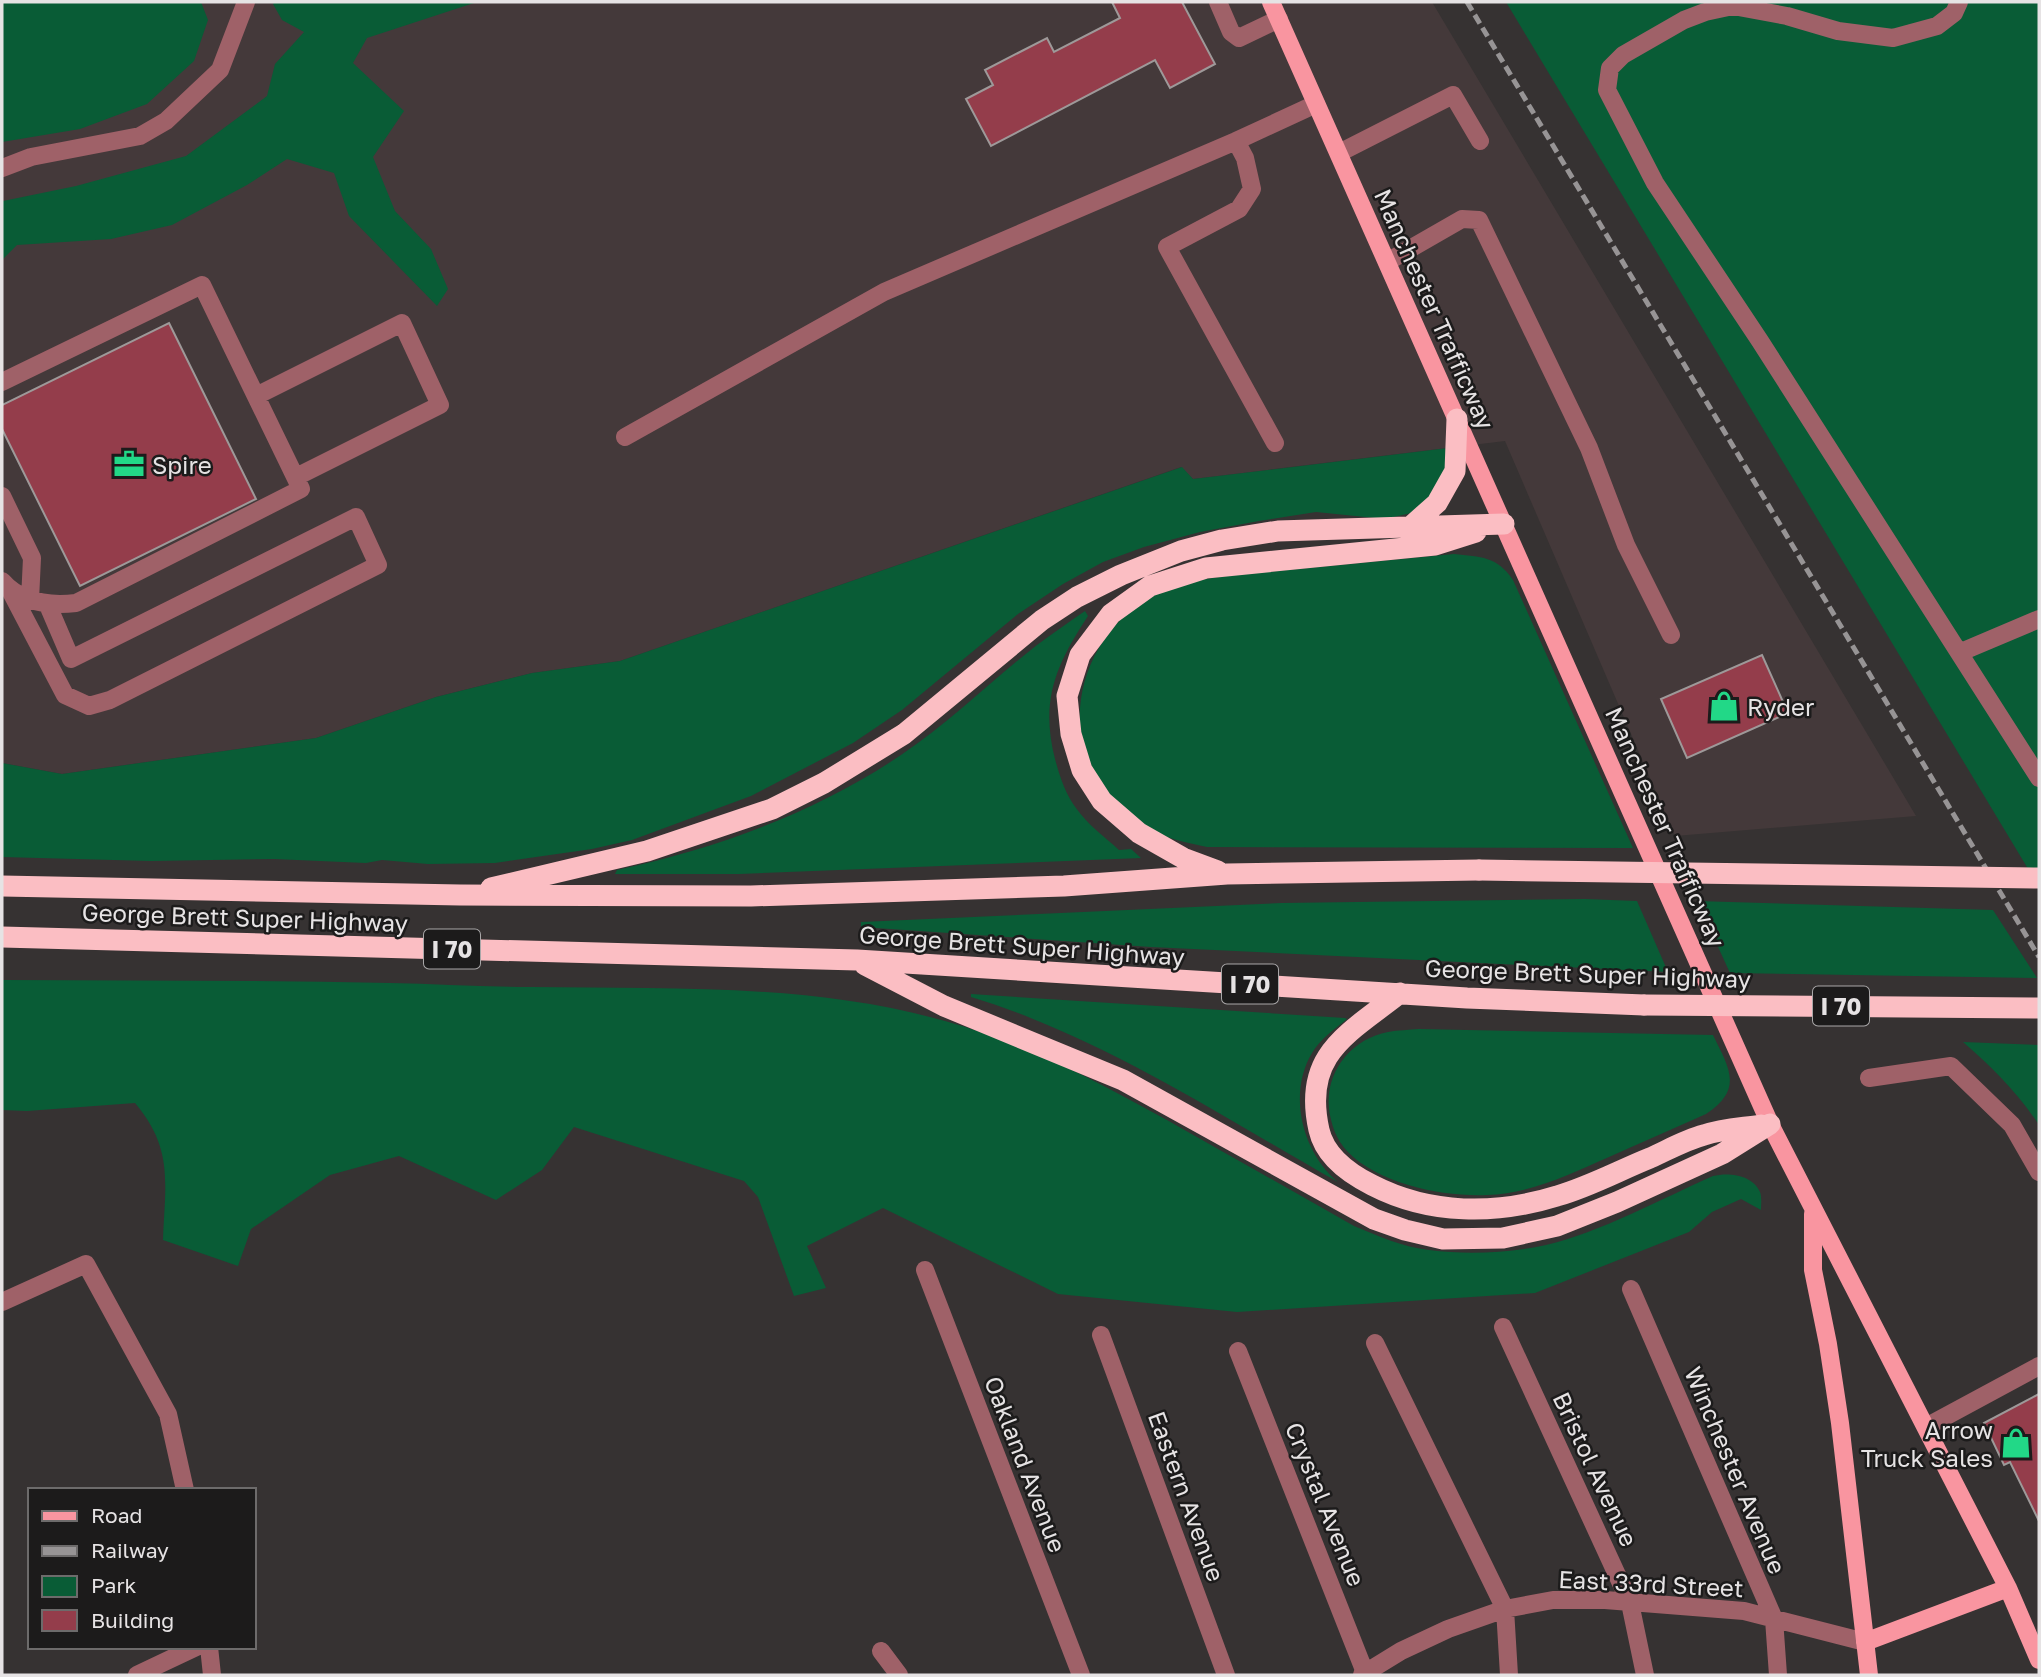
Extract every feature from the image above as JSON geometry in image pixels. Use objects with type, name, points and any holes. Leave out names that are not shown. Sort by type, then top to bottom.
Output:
[{"type":"highway","points":[[1410,527],[1437,503],[1455,471],[1457,419]]},
{"type":"highway","points":[[460,895],[647,851],[772,809],[824,783],[904,734],[1042,620],[1077,597],[1121,575],[1181,551],[1222,540],[1278,531],[1504,524]]},
{"type":"highway","points":[[1227,874],[1183,858],[1139,833],[1102,801],[1082,770],[1071,734],[1067,696],[1080,655],[1111,614],[1150,586],[1206,568],[1435,545],[1504,524]]},
{"type":"highway","name":"George Brett Super Highway","points":[[2,886],[460,895],[751,896],[1064,886],[1227,874],[1479,870],[2039,878]]},
{"type":"highway","name":"George Brett Super Highway","points":[[2,937],[857,960],[1644,1005],[2039,1008]]},
{"type":"highway","points":[[2,948],[47,937]]},
{"type":"highway","points":[[857,960],[944,1006],[1123,1080],[1374,1219],[1443,1239],[1503,1238],[1557,1226],[1723,1154],[1770,1124]]},
{"type":"highway","points":[[1400,993],[1334,1045],[1317,1076],[1314,1107],[1320,1135],[1332,1157],[1355,1177],[1388,1193],[1446,1209],[1521,1206],[1559,1196],[1704,1135],[1770,1124]]},
{"type":"main road","name":"Manchester Trafficway","points":[[1271,2],[1770,1124],[2038,1651]]},
{"type":"main road","points":[[1813,1210],[1814,1270],[1840,1423],[1869,1675]]},
{"type":"main road","points":[[1865,1642],[2008,1588]]},
{"type":"street","points":[[2,168],[31,157],[140,136],[166,121],[220,69],[246,2]]},
{"type":"street","points":[[1217,2],[1231,32],[1239,38],[1279,19]]},
{"type":"street","points":[[1959,2],[1954,13],[1937,26],[1893,38],[1838,31],[1787,16],[1733,6],[1705,12],[1685,20],[1623,55],[1610,68],[1607,90],[1655,183],[1768,352],[2039,778]]},
{"type":"street","points":[[1339,153],[1453,95],[1480,141]]},
{"type":"street","points":[[625,437],[884,292],[1316,104]]},
{"type":"street","points":[[1236,141],[1245,159],[1252,189],[1239,209],[1167,247],[1275,443]]},
{"type":"street","points":[[1387,262],[1462,219],[1479,220],[1589,449],[1626,545],[1671,635]]},
{"type":"street","points":[[2,382],[202,285],[301,489],[76,603],[39,602],[6,587]]},
{"type":"street","points":[[256,396],[402,323],[440,405],[296,477]]},
{"type":"street","points":[[2,496],[32,558],[39,602],[71,659]]},
{"type":"street","points":[[6,587],[50,668],[65,695],[89,706],[110,700],[377,565],[356,517],[50,668]]},
{"type":"street","points":[[1961,652],[2039,619]]},
{"type":"street","points":[[1869,1078],[1951,1066],[2012,1125],[2039,1172]]},
{"type":"street","points":[[2,1302],[86,1265],[168,1414],[185,1488]]},
{"type":"street","name":"Oakland Avenue","points":[[925,1270],[1081,1675]]},
{"type":"street","name":"Winchester Avenue","points":[[1631,1289],[1774,1619],[1779,1675]]},
{"type":"street","name":"Bristol Avenue","points":[[1503,1327],[1630,1602],[1644,1675]]},
{"type":"street","name":"Eastern Avenue","points":[[1101,1335],[1226,1675]]},
{"type":"street","points":[[1375,1343],[1505,1609],[1509,1675]]},
{"type":"street","name":"Crystal Avenue","points":[[1238,1351],[1364,1674]]},
{"type":"street","points":[[1926,1427],[2039,1366]]},
{"type":"street","name":"East 33rd Street","points":[[1364,1674],[1401,1651],[1436,1635],[1505,1609],[1553,1600],[1630,1602],[1744,1611],[1865,1642]]},
{"type":"street","points":[[137,1675],[191,1649]]},
{"type":"street","points":[[209,1649],[212,1675]]},
{"type":"street","points":[[881,1651],[898,1675]]},
{"type":"shaded area","points":[[2,2],[1432,2],[1916,816],[1675,836],[1505,441],[1193,479],[1181,467],[620,661],[532,673],[436,697],[316,738],[62,774],[2,763]]},
{"type":"green space","points":[[2,2],[201,2],[208,20],[194,61],[147,104],[80,129],[2,142]]},
{"type":"green space","points":[[477,2],[367,38],[353,63],[404,111],[373,157],[395,211],[431,249],[448,289],[437,306],[349,216],[334,173],[287,159],[247,185],[172,225],[111,239],[17,245],[2,260],[3,201],[76,186],[186,156],[267,96],[275,64],[304,32],[282,20],[273,4]]},
{"type":"green space","points":[[1506,2],[2039,2],[2039,887]]},
{"type":"green space","points":[[1448,448],[1447,469],[1436,492],[1411,513],[1385,519],[1316,512],[1259,521],[1200,532],[1144,547],[1103,562],[1063,584],[1018,614],[902,710],[853,743],[751,796],[632,840],[592,849],[495,863],[428,864],[382,860],[366,863],[274,859],[151,861],[2,857],[2,763],[62,774],[316,738],[436,697],[532,673],[620,661],[1182,467],[1193,479]]},
{"type":"green space","points":[[1454,554],[1488,559],[1501,566],[1513,580],[1633,848],[1207,847],[1169,838],[1147,828],[1116,804],[1094,776],[1083,744],[1080,710],[1086,676],[1101,645],[1124,617],[1154,594],[1180,584],[1226,576]]},
{"type":"green space","points":[[1085,611],[1088,616],[1067,651],[1050,701],[1049,719],[1055,759],[1066,791],[1080,814],[1119,850],[1131,849],[1141,858],[739,874],[615,874],[617,870],[692,851],[765,826],[868,776],[919,742],[1037,645]]},
{"type":"green space","points":[[1585,899],[1637,901],[1668,972],[1151,947],[861,927],[861,922],[1282,903]]},
{"type":"green space","points":[[1697,901],[1993,910],[2037,978],[1730,973]]},
{"type":"green space","points":[[2,980],[293,981],[739,990],[843,1000],[945,1021],[1039,1055],[1129,1099],[1354,1226],[1410,1246],[1444,1252],[1473,1253],[1546,1245],[1609,1224],[1719,1175],[1740,1176],[1757,1186],[1761,1210],[1741,1199],[1712,1212],[1689,1232],[1535,1293],[1237,1312],[1058,1294],[883,1208],[807,1246],[826,1288],[794,1296],[758,1197],[744,1181],[574,1127],[542,1170],[496,1200],[399,1156],[330,1175],[251,1229],[238,1266],[163,1240],[165,1184],[162,1152],[156,1136],[135,1103],[27,1111],[2,1110]]},
{"type":"green space","points":[[971,994],[1347,1019],[1328,1034],[1312,1053],[1305,1069],[1300,1105],[1308,1140],[1326,1170],[1338,1182],[1113,1055],[1019,1013],[971,997]]},
{"type":"green space","points":[[1419,1029],[1713,1035],[1728,1068],[1729,1087],[1718,1105],[1706,1114],[1550,1182],[1503,1194],[1470,1195],[1432,1191],[1394,1180],[1361,1163],[1337,1137],[1329,1109],[1331,1082],[1343,1059],[1352,1050],[1375,1036],[1392,1031]]},
{"type":"green space","points":[[1963,1042],[2039,1045],[2039,1125],[2004,1081]]},
{"type":"building","points":[[1112,2],[1182,2],[1215,64],[1170,88],[1155,60],[991,146],[966,99],[993,85],[985,70],[1047,38],[1054,52],[1120,18]]},
{"type":"building","name":"Spire","points":[[169,323],[256,499],[80,586],[2,429],[2,405]]},
{"type":"building","name":"Ryder","points":[[1762,655],[1788,713],[1687,758],[1661,699]]},
{"type":"building","name":"Arrow Truck Sales","points":[[2039,1394],[2039,1521],[2010,1462],[2004,1465],[1984,1423]]},
{"type":"railway","points":[[1467,2],[2039,957]]},
{"type":"place","name":"Spire","points":[[129,464]]},
{"type":"place","name":"Ryder","points":[[1724,706]]},
{"type":"place","name":"Arrow Truck Sales","points":[[2016,1443]]}]
